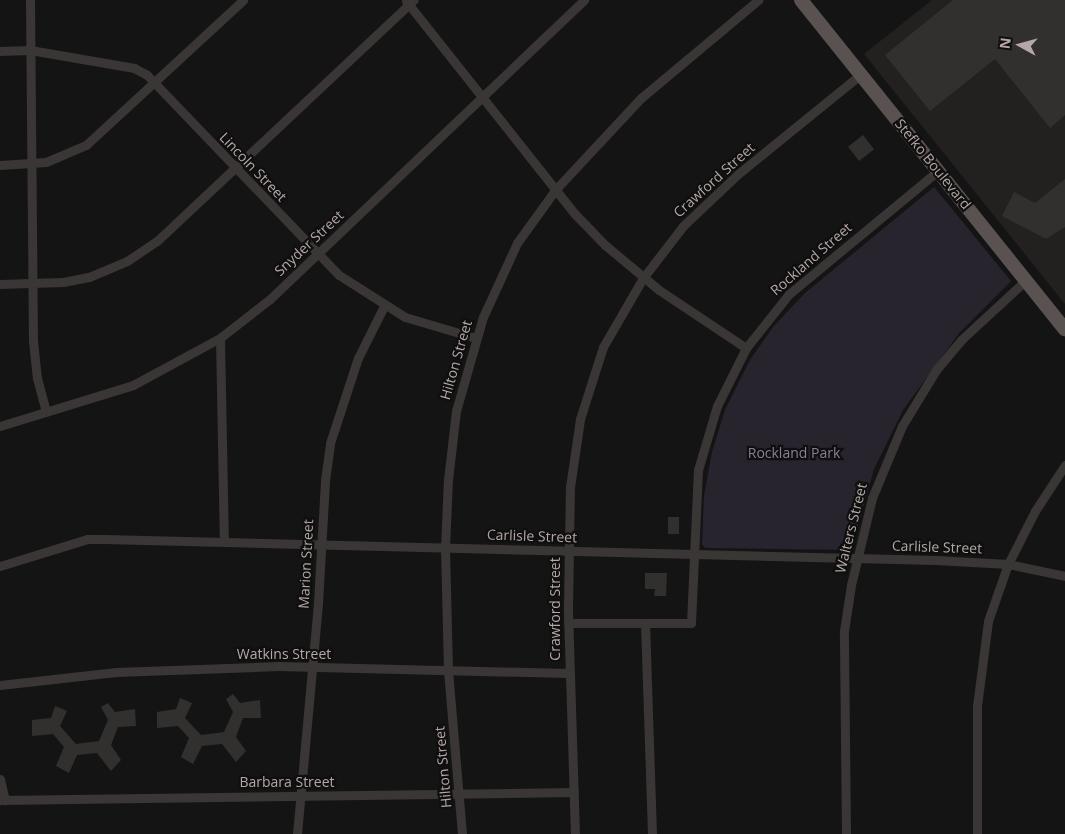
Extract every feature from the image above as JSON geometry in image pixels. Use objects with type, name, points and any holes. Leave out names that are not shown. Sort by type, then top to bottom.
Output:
[{"type":"main road","name":"Stefko Boulevard","points":[[801,0],[1065,329]]},
{"type":"street","points":[[30,0],[32,341],[37,378],[46,412]]},
{"type":"street","points":[[0,165],[31,165],[57,159],[86,145],[155,84],[243,0]]},
{"type":"street","name":"Snyder Street","points":[[0,426],[133,385],[220,338],[249,316],[317,255],[584,0]]},
{"type":"street","name":"Hilton Street","points":[[462,834],[448,670],[445,548],[447,483],[456,411],[476,338],[517,243],[556,189],[641,98],[758,0]]},
{"type":"street","points":[[0,284],[32,283],[89,277],[127,261],[157,241],[236,169],[409,2],[482,98],[593,233],[642,278],[746,348]]},
{"type":"street","name":"Lincoln Street","points":[[0,51],[30,50],[134,68],[147,75],[317,255],[354,287],[384,306],[430,326],[476,338]]},
{"type":"street","name":"Crawford Street","points":[[575,834],[568,623],[568,551],[572,467],[583,411],[610,333],[642,278],[682,226],[709,199],[861,74]]},
{"type":"street","name":"Rockland Street","points":[[645,623],[691,623],[695,489],[703,449],[717,406],[746,348],[789,294],[939,170]]},
{"type":"street","name":"Walters Street","points":[[846,834],[844,631],[857,559],[880,473],[916,401],[961,340],[1026,280]]},
{"type":"street","name":"Marion Street","points":[[298,834],[313,667],[324,480],[334,425],[358,358],[384,306]]},
{"type":"street","points":[[220,338],[224,542]]},
{"type":"street","points":[[977,834],[977,706],[981,662],[988,621],[1008,564],[1035,511],[1065,465]]},
{"type":"street","name":"Carlisle Street","points":[[0,566],[87,539],[1008,564],[1065,576]]},
{"type":"street","points":[[568,623],[645,623],[652,834]]},
{"type":"street","name":"Watkins Street","points":[[0,685],[116,672],[313,667],[569,673]]},
{"type":"street","points":[[0,780],[2,800]]},
{"type":"street","name":"Barbara Street","points":[[2,800],[574,792]]},
{"type":"shaded area","points":[[932,0],[1065,0],[1065,304],[864,54]]},
{"type":"green space","name":"Rockland Park","points":[[934,187],[1011,281],[960,332],[903,410],[874,469],[851,550],[705,548],[702,544],[704,496],[712,452],[725,410],[750,360],[773,327],[805,293]]},
{"type":"building","points":[[953,0],[1065,0],[1065,115],[1050,128],[995,59],[930,111],[885,55]]},
{"type":"building","points":[[863,135],[874,149],[859,161],[848,147]]},
{"type":"building","points":[[1065,179],[1065,227],[1046,239],[1002,216],[1014,192],[1035,203]]},
{"type":"building","points":[[668,517],[679,517],[679,534],[668,534]]},
{"type":"building","points":[[645,573],[667,573],[666,596],[654,596],[655,589],[645,589]]},
{"type":"building","points":[[233,694],[240,703],[260,700],[261,718],[243,718],[236,737],[246,751],[236,762],[222,744],[202,746],[193,764],[181,757],[189,738],[178,726],[157,728],[157,712],[176,709],[180,698],[192,703],[185,718],[201,735],[224,732],[233,712],[226,699]]},
{"type":"building","points":[[108,703],[115,712],[135,709],[136,726],[118,727],[111,745],[121,760],[111,771],[97,753],[77,755],[69,773],[56,766],[64,747],[53,734],[32,736],[32,720],[51,718],[55,706],[67,711],[60,726],[76,744],[99,741],[108,720],[101,707]]}]
